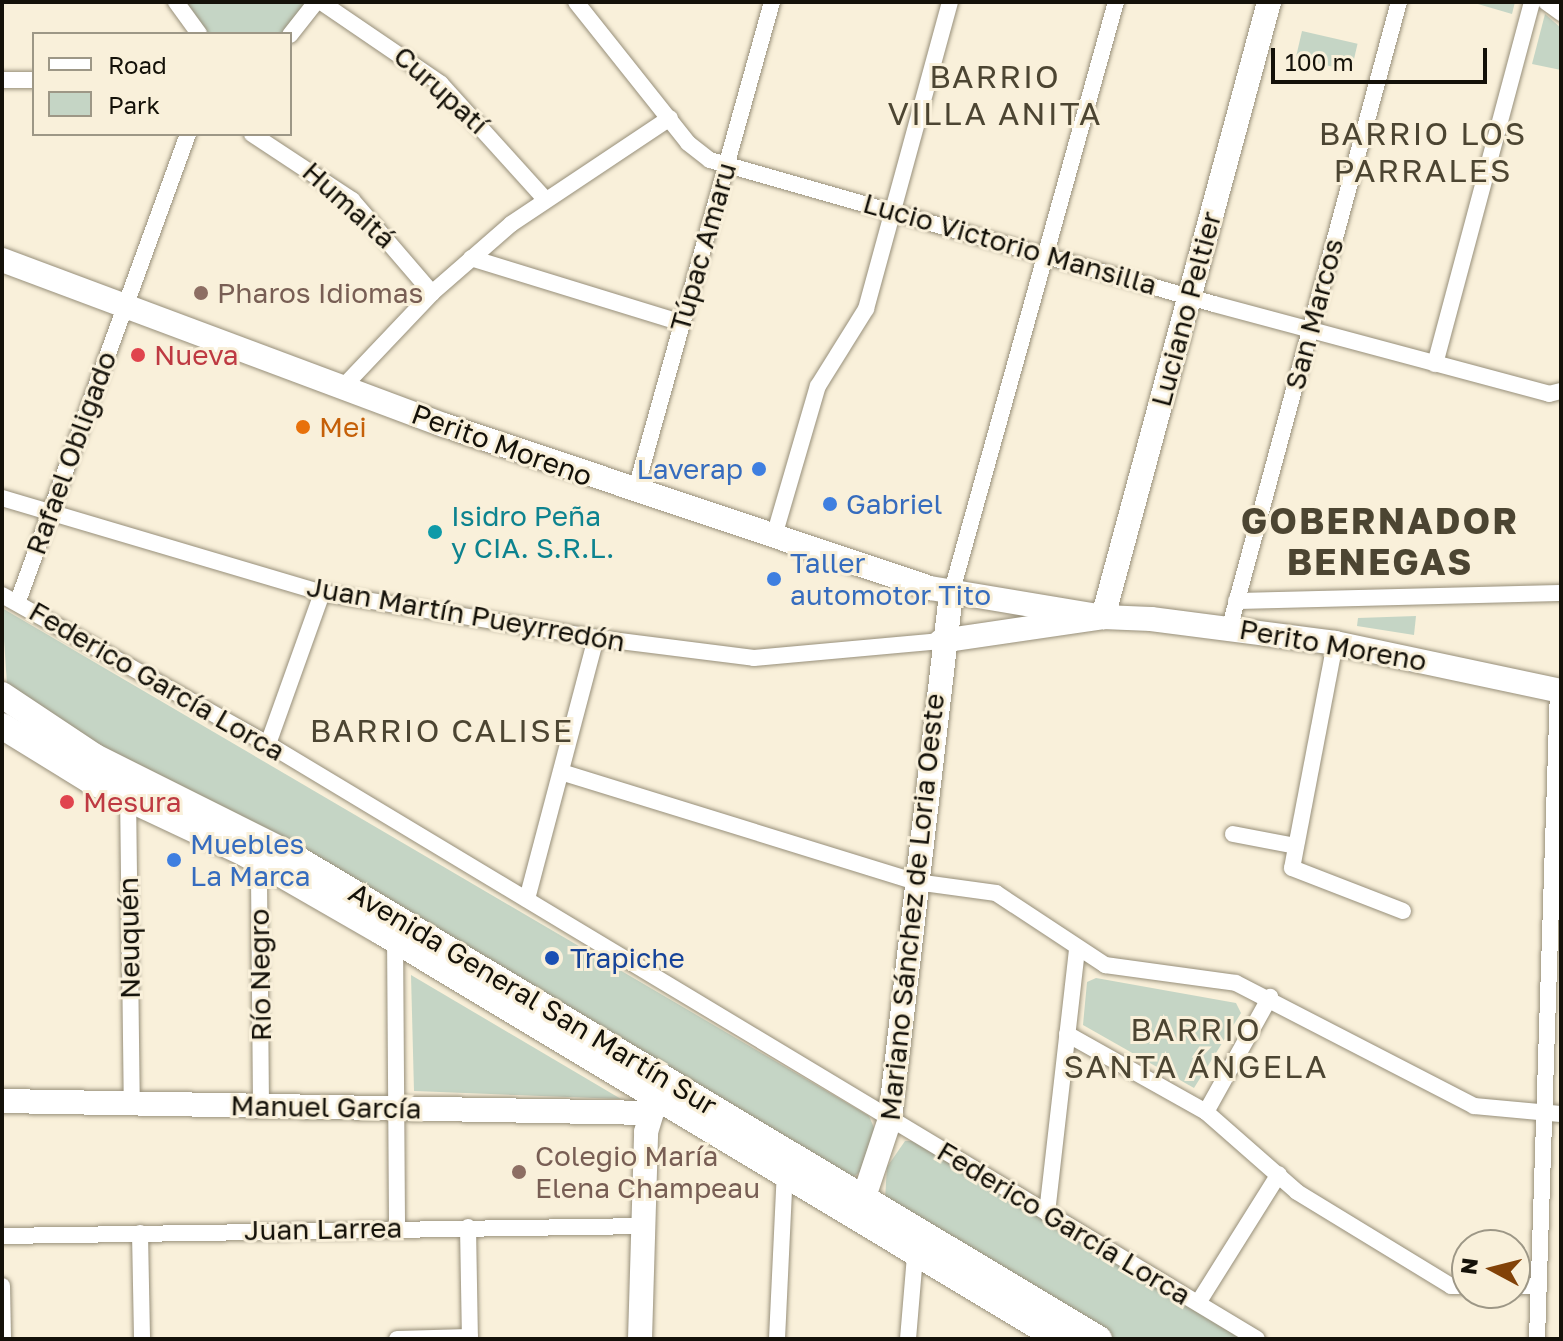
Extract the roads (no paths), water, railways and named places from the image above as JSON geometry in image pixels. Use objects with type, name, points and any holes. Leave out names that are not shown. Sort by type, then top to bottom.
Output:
[{"type":"main road","name":"Avenida General San Martín Sur","points":[[2,695],[128,786]]},
{"type":"main road","name":"Avenida General San Martín Sur","points":[[2,726],[271,856],[397,929],[658,1096],[785,1172],[861,1207]]},
{"type":"main road","name":"Avenida General San Martín Sur","points":[[658,1096],[918,1241],[1047,1329],[1099,1339]]},
{"type":"street","points":[[176,2],[198,32]]},
{"type":"street","points":[[292,33],[319,2]]},
{"type":"street","name":"Curupatí","points":[[319,2],[441,84],[544,198]]},
{"type":"street","name":"Lucio Victorio Mansilla","points":[[576,2],[698,154],[726,165],[1310,330],[1435,364],[1559,392]]},
{"type":"street","name":"Túpac Amaru","points":[[635,492],[772,2]]},
{"type":"street","points":[[774,536],[818,386],[866,309],[950,2]]},
{"type":"street","points":[[951,594],[1116,2]]},
{"type":"street","name":"Luciano Peltier","points":[[1103,617],[1269,2]]},
{"type":"street","name":"San Marcos","points":[[1230,626],[1399,2]]},
{"type":"street","points":[[1435,364],[1532,2]]},
{"type":"street","points":[[1546,2],[1561,13]]},
{"type":"street","points":[[2,80],[32,80]]},
{"type":"street","points":[[342,388],[432,293],[471,258],[544,198],[670,118]]},
{"type":"street","name":"Rafael Obligado","points":[[10,598],[51,510],[187,136]]},
{"type":"street","name":"Humaitá","points":[[255,136],[352,200],[432,293]]},
{"type":"street","points":[[471,258],[682,323]]},
{"type":"street","name":"Perito Moreno","points":[[2,260],[342,388],[635,492],[951,594],[1072,606],[1103,617]]},
{"type":"street","name":"Juan Martín Pueyrredón","points":[[2,498],[51,510],[322,593],[596,638],[754,658],[941,641]]},
{"type":"street","points":[[268,744],[322,593]]},
{"type":"street","points":[[1236,601],[1561,593]]},
{"type":"street","name":"Mariano Sánchez de Loria Oeste","points":[[861,1207],[890,1119],[941,641],[951,594]]},
{"type":"street","name":"Federico García Lorca","points":[[10,598],[268,744],[1257,1339]]},
{"type":"street","name":"Perito Moreno","points":[[941,641],[1103,617],[1230,626],[1335,643],[1560,691]]},
{"type":"street","points":[[527,899],[596,638]]},
{"type":"street","points":[[1335,643],[1292,868],[1403,911]]},
{"type":"street","points":[[1537,1339],[1544,1110],[1556,911],[1560,691]]},
{"type":"street","points":[[561,772],[916,882],[996,893],[1077,949],[1122,970],[1225,980],[1270,997],[1474,1106],[1544,1110],[1561,1114]]},
{"type":"street","name":"Neuquén","points":[[128,786],[132,1103]]},
{"type":"street","points":[[1233,834],[1296,846]]},
{"type":"street","name":"Río Negro","points":[[261,1106],[259,884],[271,856]]},
{"type":"street","points":[[397,929],[397,1228]]},
{"type":"street","points":[[1047,1213],[1077,949]]},
{"type":"street","points":[[1206,1112],[1270,997]]},
{"type":"street","points":[[1067,1034],[1206,1112],[1279,1174],[1451,1286]]},
{"type":"street","points":[[640,1339],[643,1226],[658,1096]]},
{"type":"street","name":"Manuel García","points":[[2,1101],[395,1109],[658,1096]]},
{"type":"street","points":[[777,1339],[785,1172]]},
{"type":"street","points":[[1198,1303],[1279,1174]]},
{"type":"street","name":"Juan Larrea","points":[[2,1236],[643,1226]]},
{"type":"street","points":[[397,1339],[470,1338],[468,1227]]},
{"type":"street","points":[[140,1233],[142,1339]]},
{"type":"street","points":[[908,1339],[918,1241]]},
{"type":"street","points":[[2,1286],[3,1339]]},
{"type":"street","points":[[1531,1286],[1538,1286]]},
{"type":"place","name":"Pharos Idiomas","points":[[201,293]]},
{"type":"place","name":"Nueva","points":[[138,355]]},
{"type":"place","name":"Mei","points":[[303,427]]},
{"type":"place","name":"Laverap","points":[[759,469]]},
{"type":"place","name":"Gabriel","points":[[830,504]]},
{"type":"place","name":"Isidro Peña y CIA. S.R.L.","points":[[435,532]]},
{"type":"place","name":"Taller automotor Tito","points":[[774,579]]},
{"type":"place","name":"Mesura","points":[[67,802]]},
{"type":"place","name":"Muebles La Marca","points":[[174,860]]},
{"type":"place","name":"Trapiche","points":[[552,958]]},
{"type":"place","name":"Colegio María Elena Champeau","points":[[519,1172]]},
{"type":"district","name":"BARRIO VILLA ANITA","points":[[995,96]]},
{"type":"district","name":"BARRIO LOS PARRALES","points":[[1423,152]]},
{"type":"district","name":"GOBERNADOR BENEGAS","points":[[1380,540]]},
{"type":"district","name":"BARRIO CALISE","points":[[442,730]]},
{"type":"district","name":"BARRIO SANTA ÁNGELA","points":[[1196,1048]]}]
